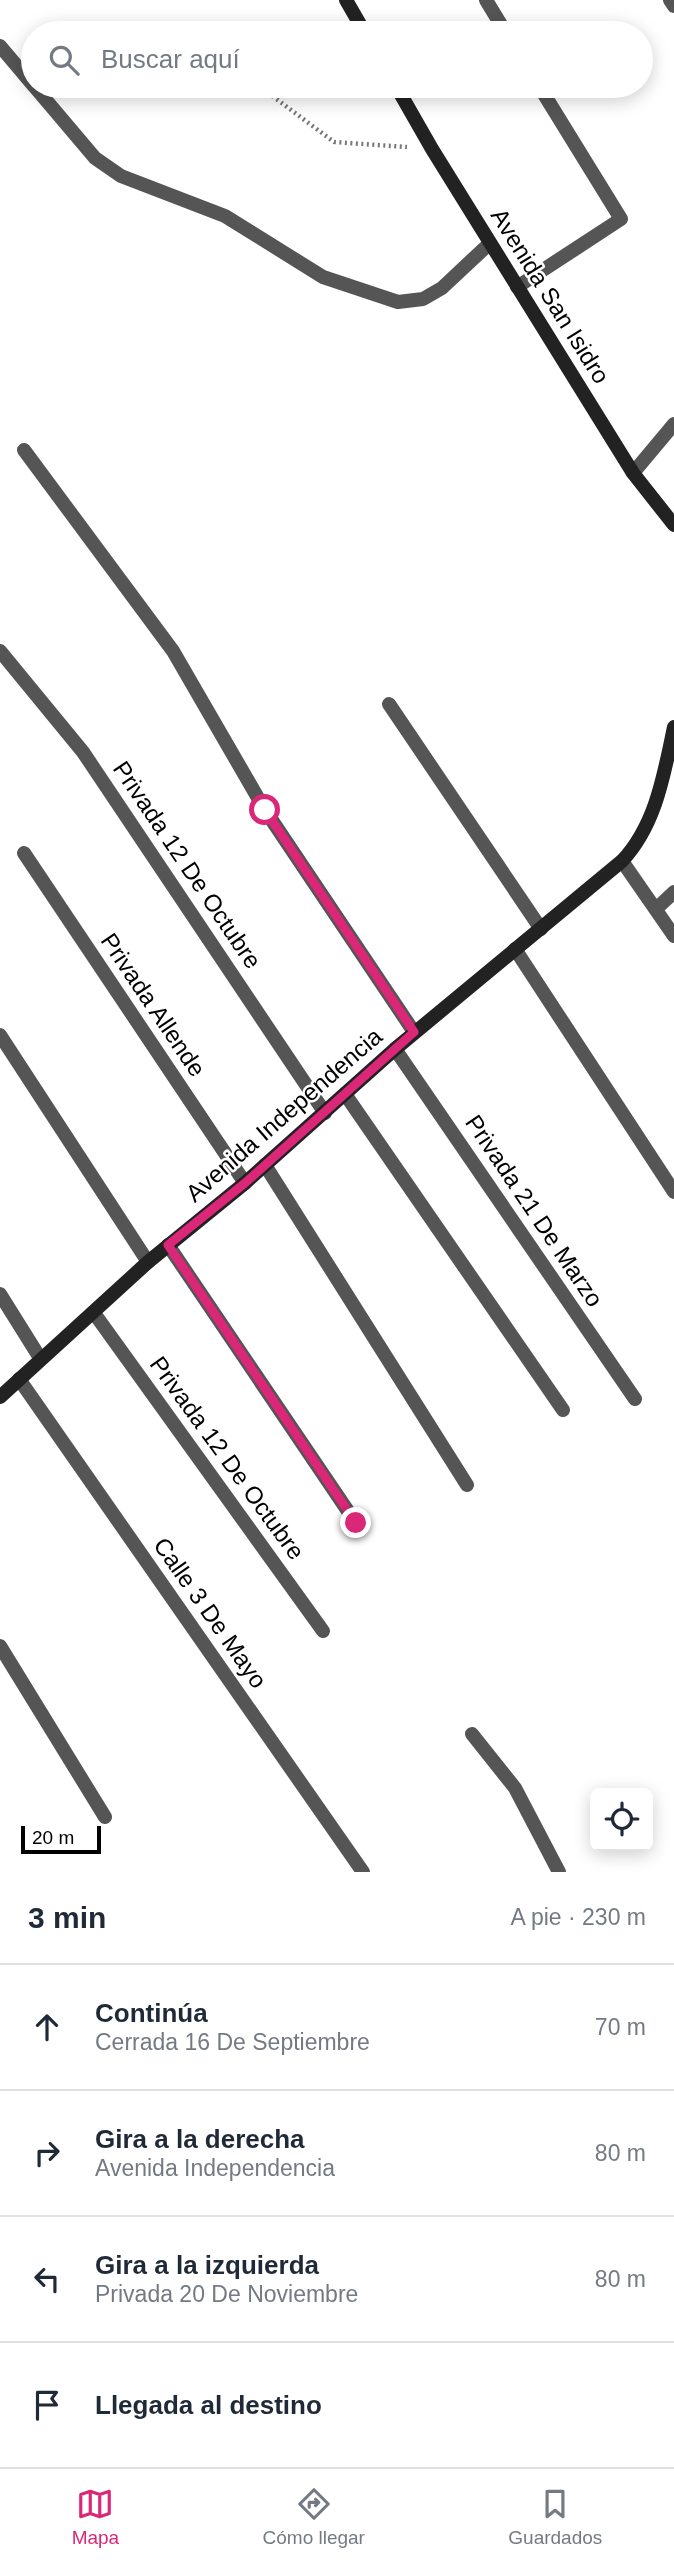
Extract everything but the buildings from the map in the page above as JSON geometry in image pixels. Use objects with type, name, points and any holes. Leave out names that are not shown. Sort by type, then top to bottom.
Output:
[{"type":"main road","points":[[346,0],[358,21]]},
{"type":"main road","name":"Avenida San Isidro","points":[[403,98],[633,473],[674,525]]},
{"type":"main road","name":"Avenida Independencia","points":[[0,1396],[148,1262],[245,1183],[414,1032],[622,861],[636,846],[651,819],[674,727]]},
{"type":"street","points":[[486,0],[499,21]]},
{"type":"street","points":[[670,0],[674,6]]},
{"type":"street","points":[[0,46],[21,70]]},
{"type":"street","points":[[45,98],[95,158],[121,176],[225,216],[323,277],[398,302],[423,299],[442,288],[490,243]]},
{"type":"street","points":[[517,287],[621,219],[546,98]]},
{"type":"street","points":[[633,473],[674,424]]},
{"type":"street","points":[[24,450],[173,651],[265,810],[414,1032]]},
{"type":"street","name":"Privada 12 De Octubre","points":[[0,651],[83,752],[325,1113]]},
{"type":"street","points":[[389,704],[541,929]]},
{"type":"street","name":"Privada Allende","points":[[23,853],[245,1183]]},
{"type":"street","points":[[622,861],[674,936]]},
{"type":"street","points":[[656,909],[674,892]]},
{"type":"street","points":[[516,949],[674,1192]]},
{"type":"street","points":[[0,1035],[148,1262]]},
{"type":"street","name":"Privada 21 De Marzo","points":[[395,1049],[635,1399]]},
{"type":"street","points":[[345,1094],[563,1410]]},
{"type":"street","points":[[265,1165],[467,1485]]},
{"type":"street","points":[[168,1245],[356,1523]]},
{"type":"street","points":[[0,1294],[40,1358]]},
{"type":"street","name":"Privada 12 De Octubre","points":[[94,1313],[323,1630]]},
{"type":"street","name":"Calle 3 De Mayo","points":[[19,1380],[363,1872]]},
{"type":"street","points":[[0,1646],[105,1817]]},
{"type":"street","points":[[472,1734],[515,1788],[559,1872]]},
{"type":"path","points":[[275,98],[334,142],[432,149]]},
{"type":"route","points":[[265,810],[414,1032],[245,1183],[168,1245],[356,1523]]}]
